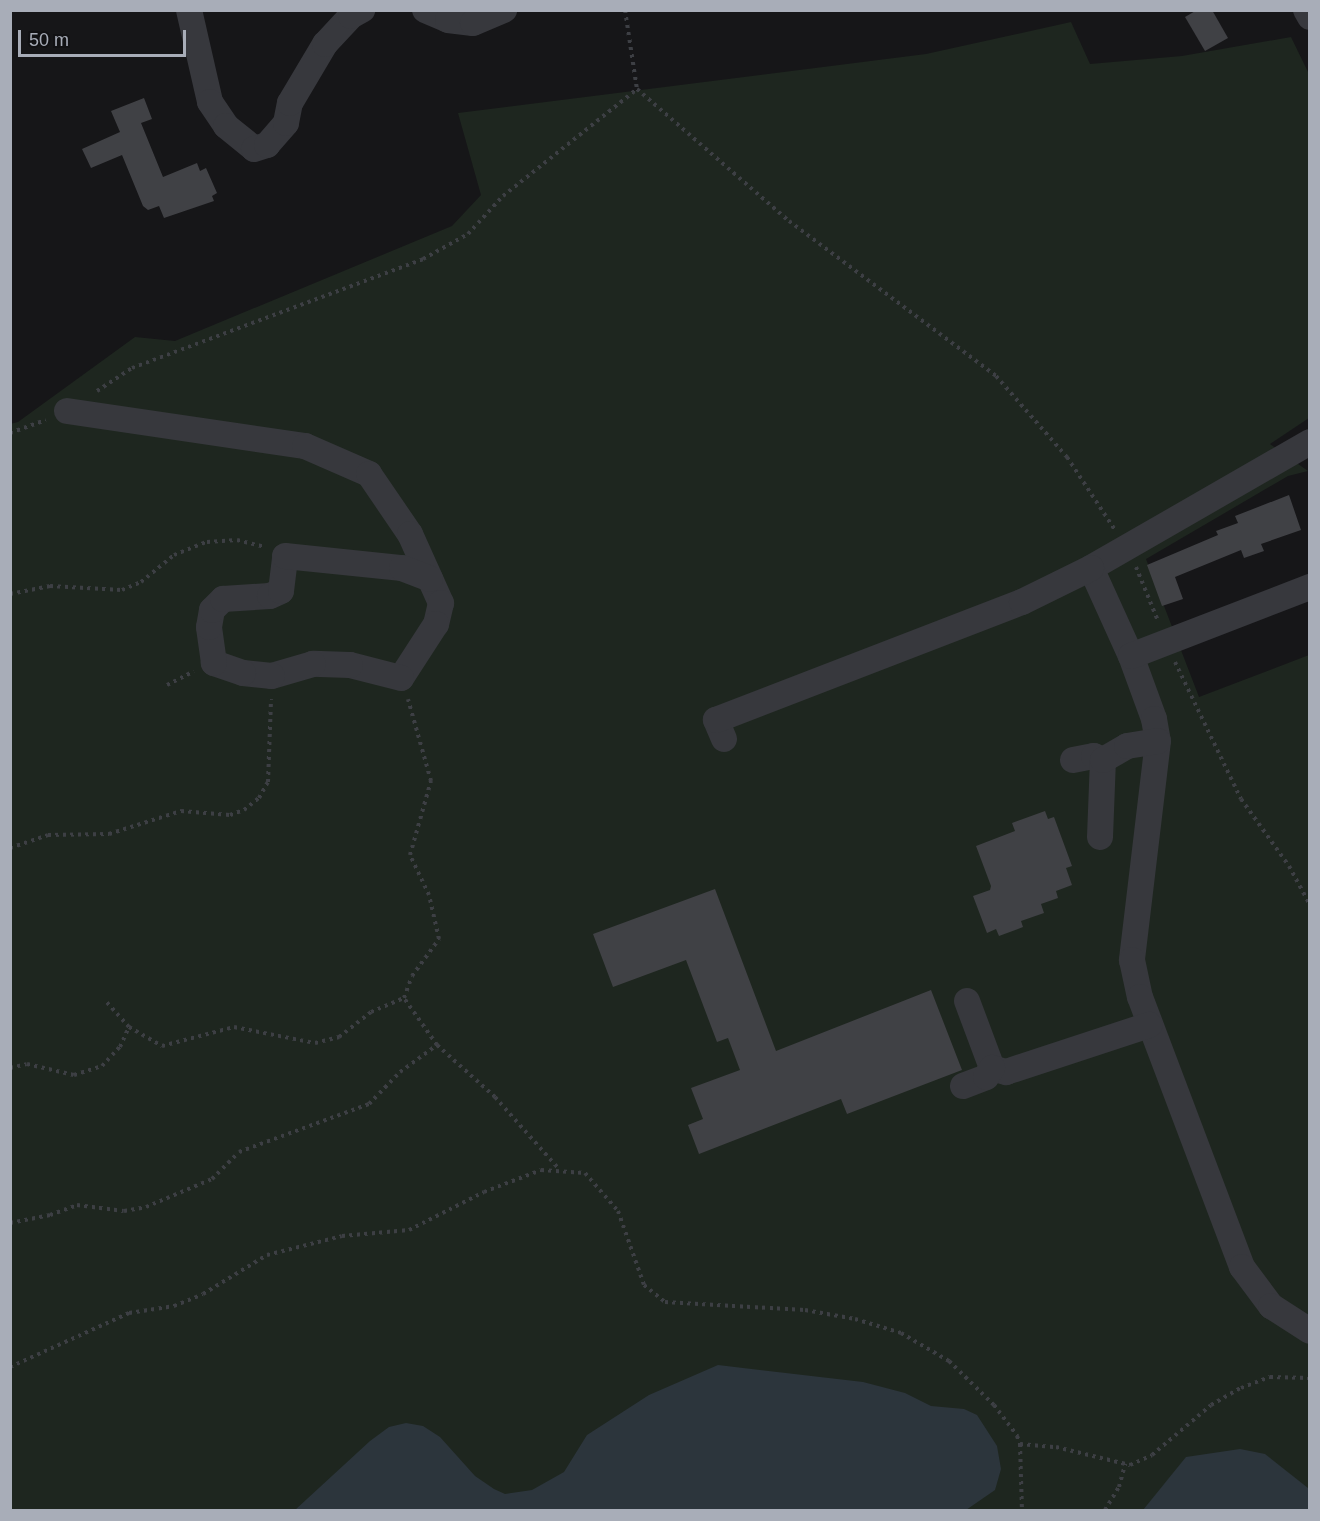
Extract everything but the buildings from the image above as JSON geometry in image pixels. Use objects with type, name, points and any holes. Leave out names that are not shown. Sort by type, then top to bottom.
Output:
[{"type":"street","points":[[189,10],[210,102],[226,126],[254,149],[267,145],[286,123],[290,103],[325,44],[351,16],[362,10]]},
{"type":"street","points":[[426,10],[448,20],[473,23],[504,10]]},
{"type":"street","points":[[1306,10],[1310,17]]},
{"type":"street","points":[[67,411],[305,446],[369,474],[410,534],[441,603],[436,624],[401,678],[350,665],[314,664],[272,676],[243,673],[214,663],[209,627],[212,610],[223,599],[270,596],[281,591],[285,556],[402,568],[430,579]]},
{"type":"street","points":[[724,739],[716,720],[1022,602],[1091,568],[1310,442]]},
{"type":"street","points":[[1091,568],[1131,656],[1158,741],[1132,960],[1149,1025],[1242,1268],[1272,1306],[1310,1331]]},
{"type":"street","points":[[1131,656],[1310,587]]},
{"type":"street","points":[[1103,760],[1127,746],[1158,741]]},
{"type":"street","points":[[1073,760],[1094,756],[1103,760]]},
{"type":"street","points":[[1100,837],[1103,760]]},
{"type":"street","points":[[967,1001],[992,1068]]},
{"type":"street","points":[[992,1068],[1006,1072],[1149,1025]]},
{"type":"street","points":[[963,1086],[986,1077],[992,1068]]},
{"type":"path","points":[[625,10],[638,89],[789,221],[996,375],[1067,457],[1127,546],[1166,641],[1241,799],[1289,866],[1310,905]]},
{"type":"path","points":[[10,433],[67,411],[132,368],[423,259],[468,234],[503,196],[638,89]]},
{"type":"path","points":[[10,594],[50,585],[122,590],[141,582],[174,555],[218,540],[252,543],[285,556]]},
{"type":"path","points":[[166,685],[214,663]]},
{"type":"path","points":[[10,848],[48,835],[124,831],[181,811],[230,815],[252,805],[268,782],[270,770],[272,676]]},
{"type":"path","points":[[105,1000],[129,1027],[162,1046],[234,1027],[315,1043],[339,1037],[371,1012],[404,998],[412,976],[439,939],[429,895],[410,855],[432,781],[401,678]]},
{"type":"path","points":[[404,998],[437,1045],[495,1097],[559,1169]]},
{"type":"path","points":[[10,1068],[27,1064],[56,1073],[90,1072],[112,1057],[129,1027]]},
{"type":"path","points":[[10,1223],[50,1215],[77,1205],[124,1211],[176,1196],[212,1179],[238,1152],[369,1104],[400,1072],[437,1045]]},
{"type":"path","points":[[10,1367],[129,1313],[174,1306],[202,1294],[267,1255],[342,1236],[409,1230],[484,1192],[541,1170],[559,1169],[585,1173],[603,1191],[618,1211],[644,1285],[652,1295],[665,1302],[805,1310],[901,1333],[949,1360],[1010,1423],[1020,1444],[1022,1510]]},
{"type":"path","points":[[1020,1444],[1056,1447],[1125,1464],[1152,1455],[1211,1405],[1241,1388],[1270,1377],[1310,1378]]},
{"type":"path","points":[[1105,1510],[1119,1487],[1125,1464]]},
{"type":"shaded area","points":[[1071,22],[1090,64],[1182,56],[1291,37],[1309,74],[1309,418],[1270,444],[1308,471],[1288,476],[1146,559],[1199,697],[1309,655],[1309,1510],[11,1510],[10,424],[18,422],[135,337],[175,341],[452,226],[481,195],[458,113],[926,54]]},
{"type":"shaded area","points":[[718,1365],[863,1382],[905,1393],[931,1406],[964,1409],[977,1415],[997,1446],[1001,1469],[995,1490],[966,1510],[295,1510],[370,1441],[389,1427],[406,1423],[423,1426],[440,1437],[475,1476],[494,1489],[505,1494],[532,1490],[564,1472],[587,1435],[649,1395]]},
{"type":"shaded area","points":[[1240,1449],[1265,1454],[1308,1488],[1309,1510],[1143,1510],[1186,1457]]}]
